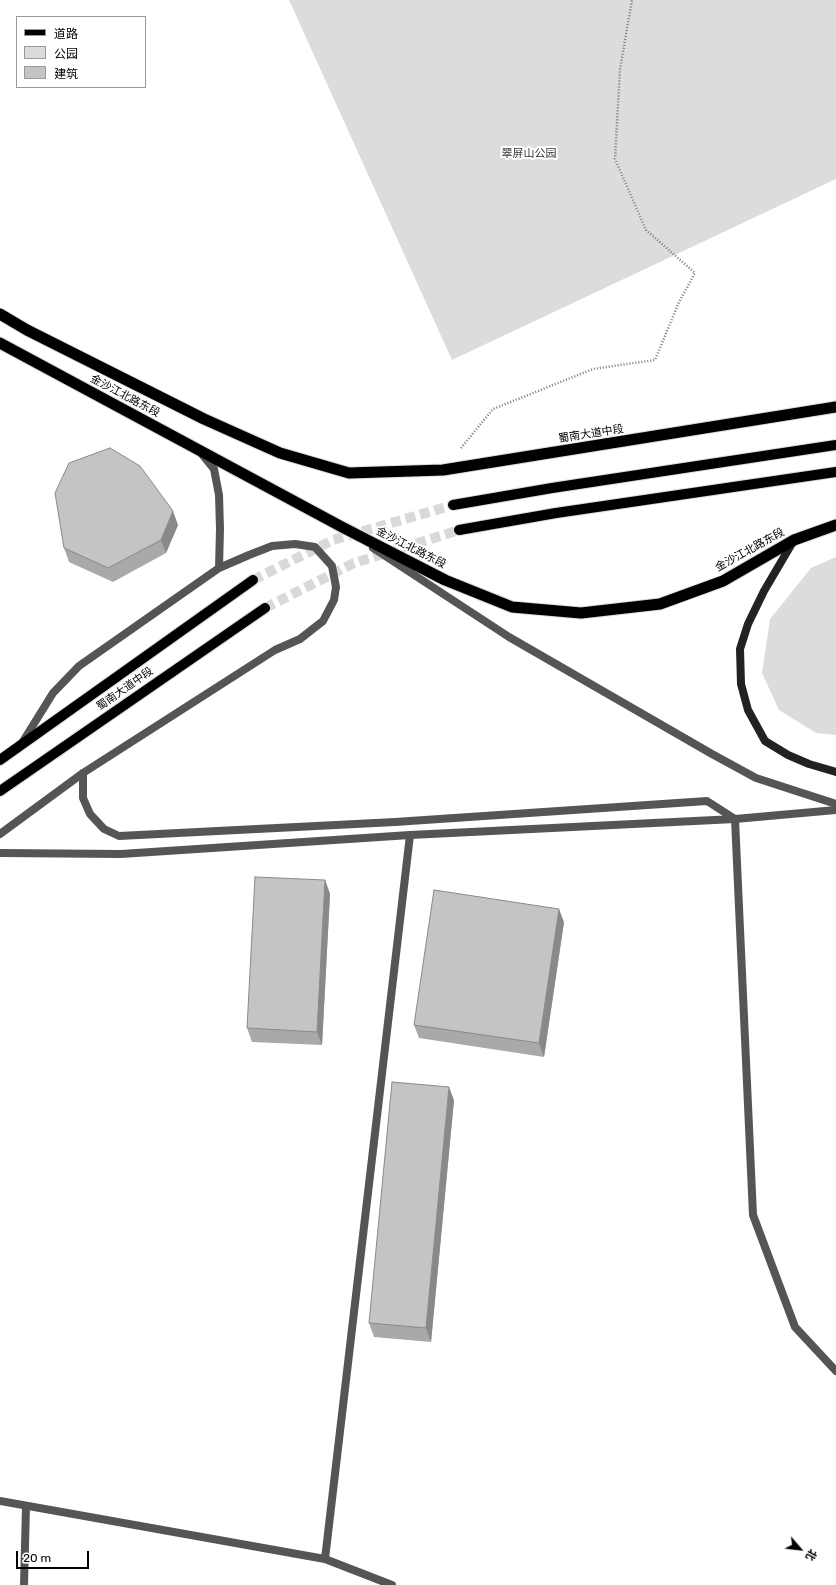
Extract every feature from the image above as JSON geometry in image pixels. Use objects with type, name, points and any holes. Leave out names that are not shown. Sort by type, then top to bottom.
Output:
[{"type":"highway","name":"金沙江北路东段","points":[[0,314],[27,330],[218,425],[280,453],[348,473]]},
{"type":"highway","name":"金沙江北路东段","points":[[0,343],[342,527],[445,580],[512,607],[581,613],[660,604],[723,581],[794,540],[836,524]]},
{"type":"highway","name":"蜀南大道中段","points":[[348,473],[443,470],[836,407]]},
{"type":"main road","points":[[453,506],[552,488],[836,445]]},
{"type":"main road","points":[[459,530],[556,513],[836,472]]},
{"type":"main road","points":[[794,540],[764,591],[748,624],[740,649],[741,684],[748,710],[765,741],[788,755],[809,764],[836,772]]},
{"type":"main road","name":"蜀南大道中段","points":[[0,760],[253,580]]},
{"type":"main road","name":"蜀南大道中段","points":[[0,791],[265,608]]},
{"type":"street","points":[[199,451],[214,469],[218,495],[220,529],[219,568]]},
{"type":"street","points":[[342,527],[509,637],[712,754],[756,778],[836,804]]},
{"type":"street","points":[[0,834],[83,773],[275,650],[300,639],[323,621],[334,600],[336,588],[332,566],[315,547],[295,544],[272,546],[219,568],[79,666],[53,693],[20,747]]},
{"type":"street","points":[[83,773],[84,798],[90,814],[104,829],[119,836],[395,822],[707,801],[735,819]]},
{"type":"street","points":[[0,853],[121,854],[410,835],[735,819],[836,810]]},
{"type":"street","points":[[735,819],[753,1215],[795,1327],[836,1371]]},
{"type":"street","points":[[325,1559],[410,835]]},
{"type":"street","points":[[0,1501],[325,1559],[392,1585]]},
{"type":"street","points":[[24,1585],[26,1506]]},
{"type":"path","points":[[443,470],[493,409],[592,369],[655,360],[679,302],[695,273],[646,230],[615,160],[620,69],[632,0]]},
{"type":"green space","name":"翠屏山公园","points":[[289,0],[836,0],[836,179],[452,360]]},
{"type":"green space","points":[[836,557],[836,735],[816,733],[779,710],[762,673],[770,619],[811,568]]},
{"type":"building","points":[[110,448],[140,466],[173,511],[161,540],[108,568],[64,548],[55,493],[69,463]]},
{"type":"building","points":[[255,877],[325,880],[317,1032],[247,1028]]},
{"type":"building","points":[[434,890],[559,909],[539,1043],[414,1025]]},
{"type":"building","points":[[392,1082],[449,1087],[426,1328],[369,1323]]},
{"type":"tunnel","points":[[253,580],[333,540],[453,505]]},
{"type":"tunnel","points":[[265,608],[354,563],[459,530]]}]
